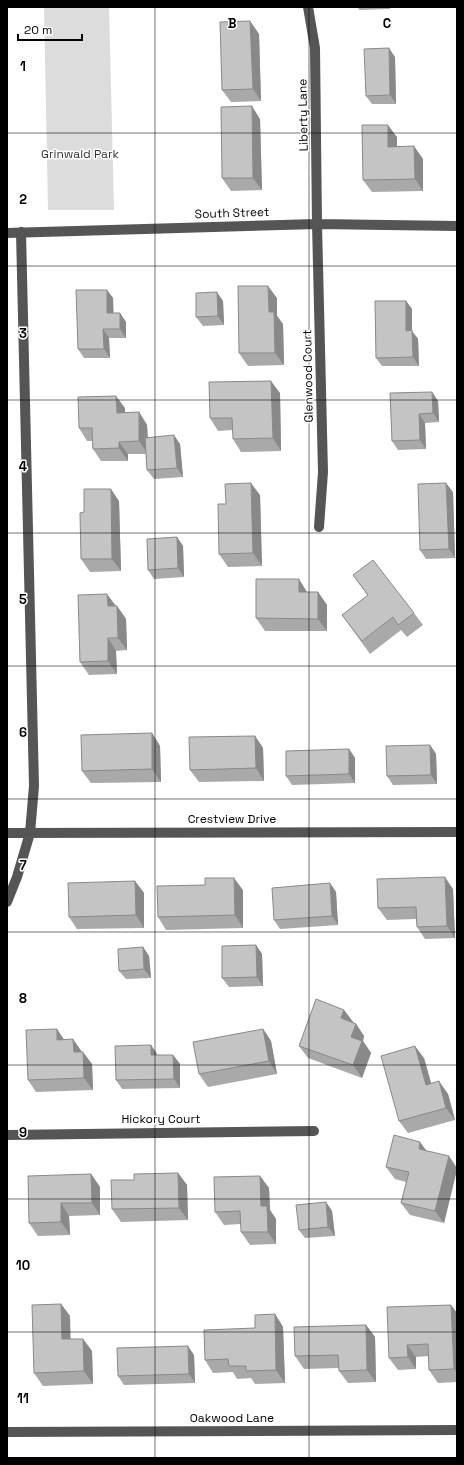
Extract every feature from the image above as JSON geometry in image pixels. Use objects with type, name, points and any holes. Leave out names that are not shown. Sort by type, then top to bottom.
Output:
[{"type":"street","name":"Liberty Lane","points":[[308,7],[315,48],[317,224]]},
{"type":"street","name":"South Street","points":[[7,232],[317,224],[457,226]]},
{"type":"street","name":"Glenwood Court","points":[[317,224],[323,472],[318,527]]},
{"type":"street","points":[[7,902],[17,877],[30,833],[34,778],[21,232]]},
{"type":"street","name":"Crestview Drive","points":[[7,833],[457,832]]},
{"type":"street","name":"Hickory Court","points":[[7,1135],[314,1131]]},
{"type":"street","name":"Oakwood Lane","points":[[7,1432],[457,1430]]},
{"type":"green space","name":"Grinwald Park","points":[[44,7],[109,7],[114,210],[48,210]]},
{"type":"building","points":[[250,21],[253,89],[222,90],[220,22]]},
{"type":"building","points":[[389,48],[390,95],[366,96],[364,49]]},
{"type":"building","points":[[252,106],[253,178],[222,178],[221,107]]},
{"type":"building","points":[[362,125],[388,125],[388,147],[414,146],[415,179],[363,180]]},
{"type":"building","points":[[238,286],[268,286],[269,312],[274,312],[275,353],[239,353]]},
{"type":"building","points":[[76,290],[107,290],[107,313],[120,313],[120,329],[103,329],[104,349],[78,349]]},
{"type":"building","points":[[217,292],[218,316],[196,317],[196,293]]},
{"type":"building","points":[[375,301],[406,301],[406,331],[412,330],[413,357],[376,358]]},
{"type":"building","points":[[271,381],[273,438],[233,439],[232,418],[210,418],[209,382]]},
{"type":"building","points":[[432,392],[433,413],[419,414],[420,440],[392,441],[390,393]]},
{"type":"building","points":[[116,396],[117,413],[139,412],[139,441],[119,442],[119,448],[93,449],[92,428],[79,428],[78,397]]},
{"type":"building","points":[[174,435],[177,468],[147,470],[145,438]]},
{"type":"building","points":[[251,483],[253,553],[219,554],[218,504],[226,504],[225,484]]},
{"type":"building","points":[[446,483],[449,549],[420,550],[418,484]]},
{"type":"building","points":[[84,489],[111,489],[112,559],[81,559],[80,513],[84,512]]},
{"type":"building","points":[[177,537],[178,568],[148,570],[147,539]]},
{"type":"building","points":[[373,560],[414,613],[398,625],[393,617],[362,641],[342,615],[368,595],[353,575]]},
{"type":"building","points":[[256,579],[299,579],[299,592],[318,592],[318,619],[256,618]]},
{"type":"building","points":[[107,594],[108,606],[117,606],[118,638],[108,638],[108,661],[80,662],[78,595]]},
{"type":"building","points":[[152,733],[152,769],[82,771],[81,735]]},
{"type":"building","points":[[255,736],[256,768],[190,770],[189,737]]},
{"type":"building","points":[[430,745],[431,775],[387,776],[386,746]]},
{"type":"building","points":[[349,749],[349,774],[286,776],[286,751]]},
{"type":"building","points":[[445,877],[447,926],[417,927],[416,907],[378,908],[377,879]]},
{"type":"building","points":[[205,878],[234,878],[235,915],[158,917],[157,886],[205,885]]},
{"type":"building","points":[[135,881],[136,915],[69,917],[68,883]]},
{"type":"building","points":[[330,883],[332,916],[274,920],[272,888]]},
{"type":"building","points":[[256,945],[257,977],[222,978],[222,946]]},
{"type":"building","points":[[143,947],[144,969],[119,971],[118,949]]},
{"type":"building","points":[[316,999],[344,1010],[341,1018],[356,1024],[351,1037],[362,1041],[353,1065],[299,1046]]},
{"type":"building","points":[[57,1029],[57,1040],[73,1039],[74,1052],[83,1052],[84,1078],[28,1080],[26,1030]]},
{"type":"building","points":[[263,1029],[269,1061],[199,1074],[193,1042]]},
{"type":"building","points":[[151,1045],[151,1055],[173,1055],[174,1079],[116,1080],[115,1046]]},
{"type":"building","points":[[415,1046],[426,1085],[439,1081],[446,1108],[399,1121],[381,1056]]},
{"type":"building","points":[[394,1135],[420,1142],[419,1149],[449,1156],[435,1211],[401,1203],[409,1172],[386,1167]]},
{"type":"building","points":[[178,1173],[179,1208],[112,1209],[111,1180],[134,1180],[134,1174]]},
{"type":"building","points":[[91,1174],[92,1203],[61,1203],[61,1222],[29,1223],[28,1176]]},
{"type":"building","points":[[260,1176],[261,1206],[267,1206],[268,1232],[241,1232],[240,1211],[215,1212],[214,1177]]},
{"type":"building","points":[[326,1202],[328,1227],[299,1230],[296,1205]]},
{"type":"building","points":[[61,1304],[62,1339],[83,1339],[84,1371],[34,1373],[32,1305]]},
{"type":"building","points":[[451,1305],[454,1369],[429,1370],[428,1344],[407,1345],[408,1357],[389,1358],[387,1307]]},
{"type":"building","points":[[275,1314],[276,1370],[246,1371],[246,1366],[229,1366],[228,1359],[205,1360],[204,1330],[255,1328],[255,1315]]},
{"type":"building","points":[[366,1325],[367,1370],[339,1371],[338,1355],[295,1356],[294,1327]]},
{"type":"building","points":[[188,1346],[189,1374],[118,1376],[117,1348]]}]
